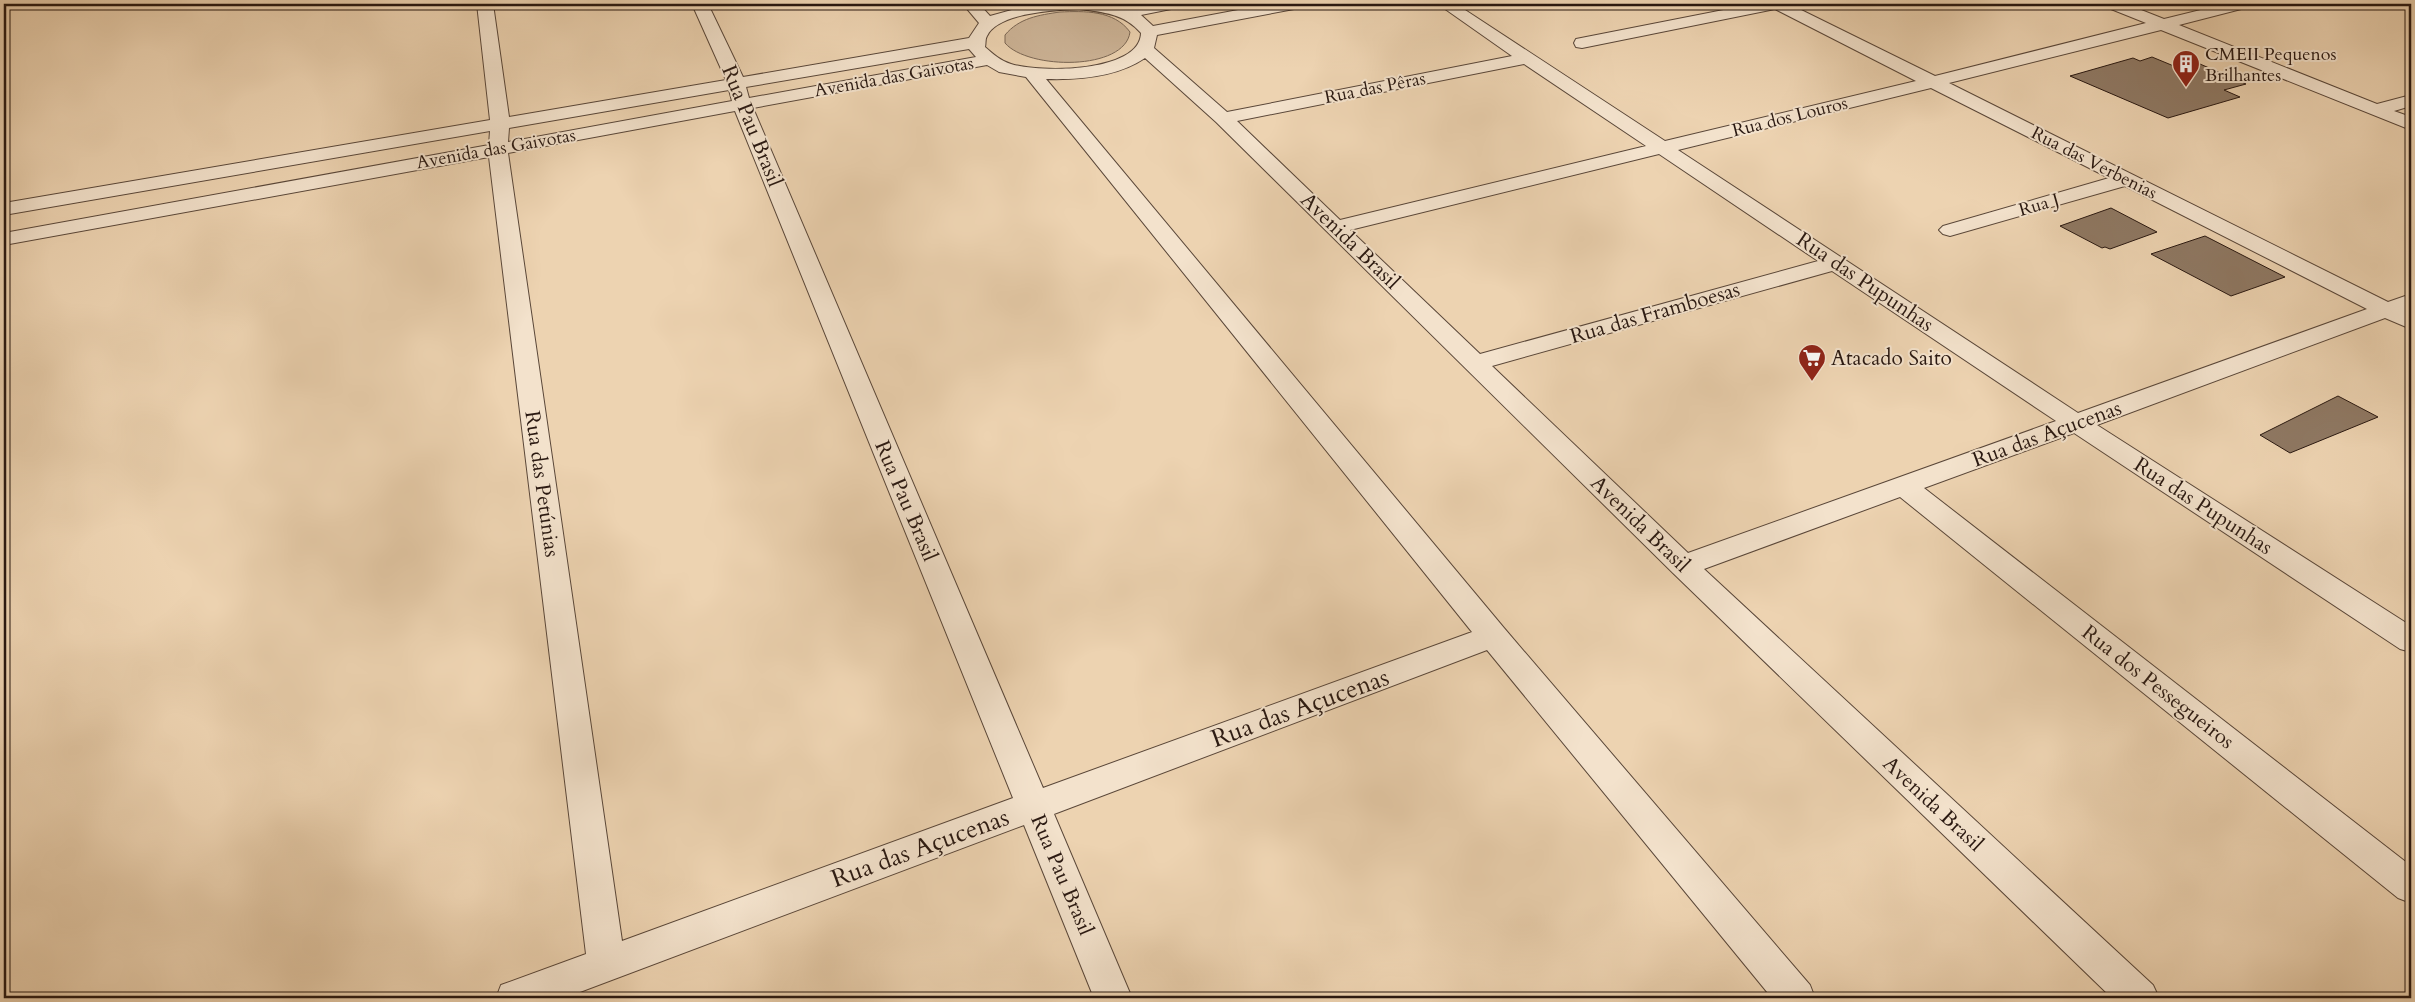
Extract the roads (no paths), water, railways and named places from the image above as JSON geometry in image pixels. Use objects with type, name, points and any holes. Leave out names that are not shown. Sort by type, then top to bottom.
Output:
[{"type":"street","name":"Rua das Petúnias","points":[[485,4],[499,136],[606,965]]},
{"type":"street","name":"Rua Pau Brasil","points":[[700,4],[1113,998]]},
{"type":"street","points":[[971,4],[988,24]]},
{"type":"street","points":[[1175,4],[1126,13],[1103,5],[1054,5],[1028,8],[1005,15],[988,24],[978,36],[977,48],[988,60],[1006,68],[1032,73],[1062,75],[1092,71],[1119,64],[1138,54],[1147,40],[1294,4]]},
{"type":"street","name":"Rua das Pupunhas","points":[[1446,4],[2076,424],[2411,640]]},
{"type":"street","points":[[1582,43],[1777,4]]},
{"type":"street","name":"Rua das Verbenias","points":[[1777,4],[2411,322]]},
{"type":"street","points":[[2112,4],[2411,124]]},
{"type":"street","name":"Rua dos Louros","points":[[1336,227],[1933,82],[2243,4]]},
{"type":"street","name":"Avenida Brasil","points":[[1126,13],[1142,22],[1147,40],[1223,118],[1683,566],[2139,998]]},
{"type":"street","name":"Avenida das Gaivotas","points":[[4,238],[499,136],[739,94],[978,42]]},
{"type":"street","name":"Rua das Pêras","points":[[1223,118],[1527,58]]},
{"type":"street","name":"Avenida das Gaivotas","points":[[4,209],[499,136],[739,94],[988,60]]},
{"type":"street","points":[[1032,73],[1493,636],[1796,998]]},
{"type":"street","points":[[2376,110],[2411,100]]},
{"type":"street","name":"Rua J","points":[[1950,230],[2128,179]]},
{"type":"street","name":"Rua das Framboesas","points":[[1475,363],[1835,262]]},
{"type":"street","name":"Rua das Açucenas","points":[[1683,566],[2411,301]]},
{"type":"street","name":"Rua dos Pessegueiros","points":[[1904,486],[2411,887]]},
{"type":"street","name":"Rua das Açucenas","points":[[515,998],[1493,636]]},
{"type":"place","name":"CMEII Pequenos Brilhantes","points":[[2186,88]]},
{"type":"place","name":"Atacado Saito","points":[[1812,382]]}]
